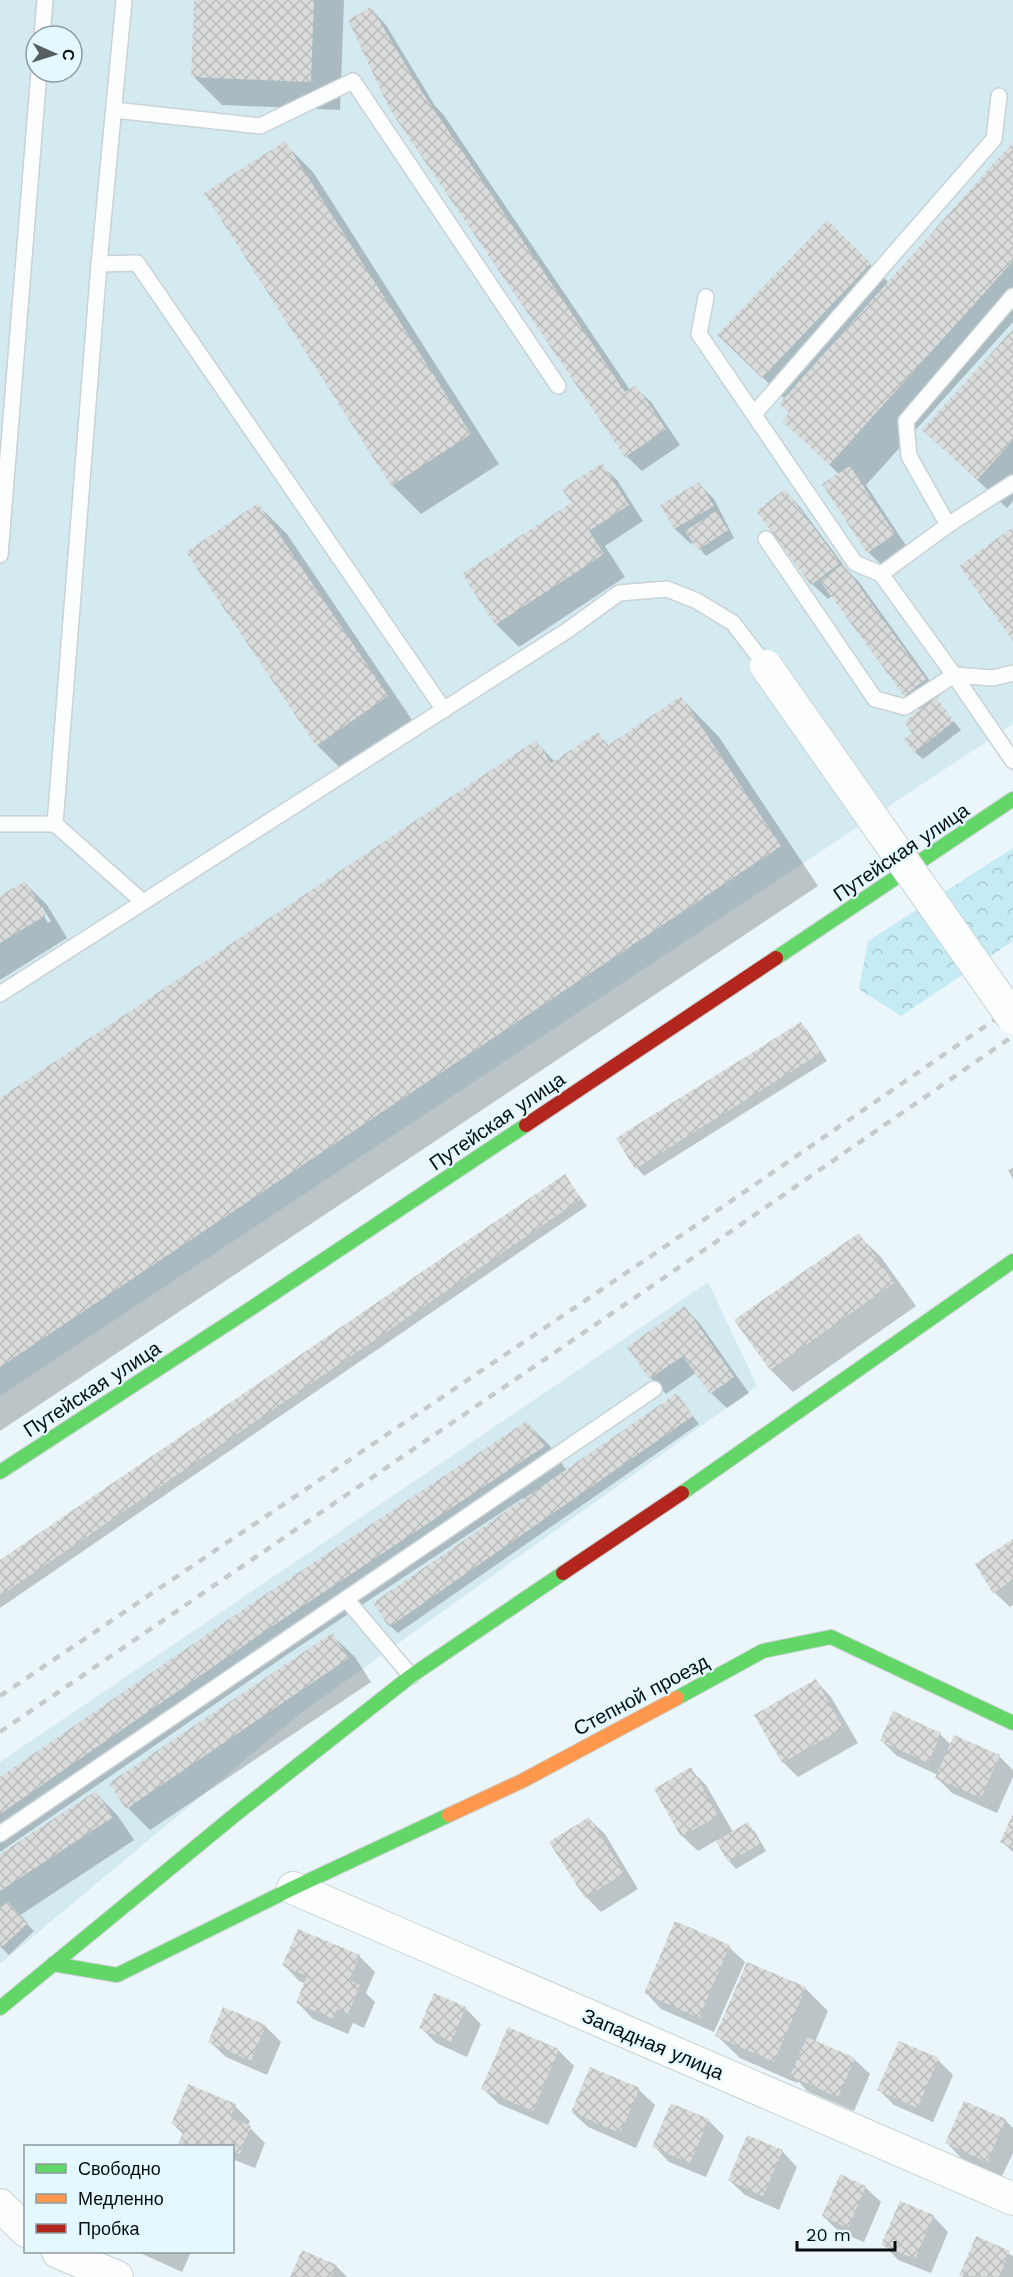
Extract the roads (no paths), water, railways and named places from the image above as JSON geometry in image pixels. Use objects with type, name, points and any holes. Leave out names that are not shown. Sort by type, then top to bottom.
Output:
[{"type":"main road","name":"Путейская улица","points":[[0,1472],[247,1311],[1013,800]]},
{"type":"main road","points":[[3,2000],[53,1964],[236,1814],[411,1676],[731,1460],[1013,1261]]},
{"type":"main road","name":"Степной проезд","points":[[53,1964],[117,1975],[293,1888],[522,1781],[763,1651],[831,1637],[1013,1723]]},
{"type":"street","points":[[766,666],[1013,1018]]},
{"type":"street","name":"Западная улица","points":[[293,1888],[1013,2199]]},
{"type":"street","points":[[0,2205],[24,2229]]},
{"type":"street","points":[[60,2253],[117,2277]]},
{"type":"lane","points":[[43,24],[45,0]]},
{"type":"lane","points":[[56,824],[99,264],[124,0]]},
{"type":"lane","points":[[114,110],[260,126],[353,81],[558,386]]},
{"type":"lane","points":[[0,555],[38,84]]},
{"type":"lane","points":[[754,414],[994,139],[999,96]]},
{"type":"lane","points":[[99,264],[137,263],[444,710]]},
{"type":"lane","points":[[948,525],[909,456],[906,421],[1013,296]]},
{"type":"lane","points":[[706,297],[699,334],[855,563],[880,574],[1013,761]]},
{"type":"lane","points":[[880,574],[948,525],[1013,483]]},
{"type":"lane","points":[[766,539],[874,699],[905,707],[954,675],[993,678],[1013,673]]},
{"type":"lane","points":[[0,993],[568,630],[619,593],[667,589],[697,601],[733,623],[766,666]]},
{"type":"lane","points":[[0,824],[56,824],[143,902]]},
{"type":"lane","points":[[0,1834],[654,1389]]},
{"type":"lane","points":[[346,1599],[411,1676]]},
{"type":"railway","points":[[0,1696],[657,1252],[1013,1007]]},
{"type":"railway","points":[[0,1732],[1013,1036]]}]
